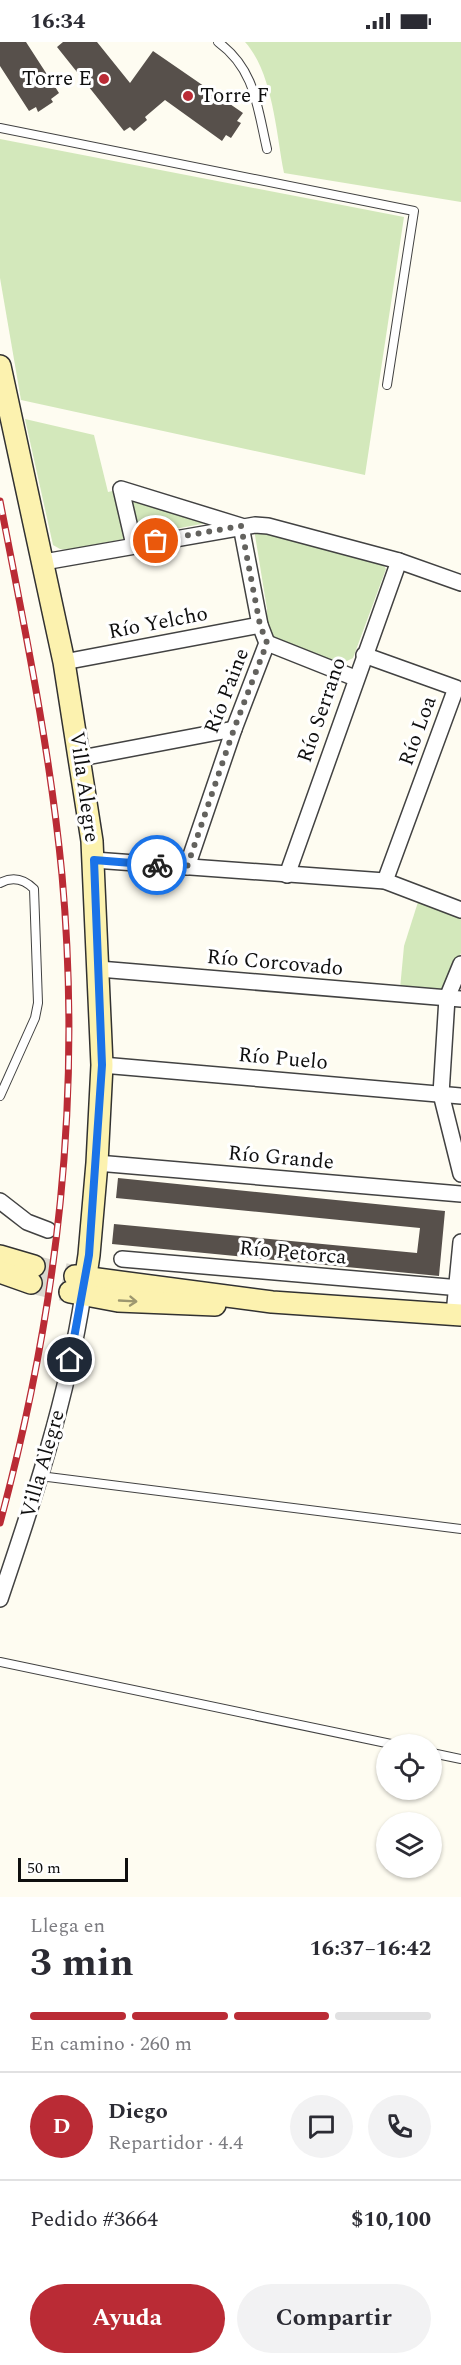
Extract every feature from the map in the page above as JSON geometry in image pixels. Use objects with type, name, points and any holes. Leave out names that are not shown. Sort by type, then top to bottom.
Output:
[{"type":"main road","name":"Villa Alegre","points":[[0,366],[64,662],[81,758],[94,860],[102,1065],[97,1163],[78,1285]]},
{"type":"main road","points":[[0,1256],[33,1274],[0,1272]]},
{"type":"main road","points":[[78,1285],[457,1315]]},
{"type":"street","points":[[134,545],[121,489],[241,526]]},
{"type":"street","points":[[44,562],[241,526],[267,526],[399,561],[461,583]]},
{"type":"street","name":"Río Paine","points":[[187,867],[234,729],[267,643],[260,625],[241,526]]},
{"type":"street","name":"Río Serrano","points":[[287,875],[363,655],[399,561]]},
{"type":"street","name":"Río Yelcho","points":[[64,662],[260,625]]},
{"type":"street","points":[[267,643],[355,678]]},
{"type":"street","name":"Río Loa","points":[[363,655],[456,688],[385,881]]},
{"type":"street","points":[[81,758],[234,729]]},
{"type":"street","points":[[94,860],[385,881],[461,910]]},
{"type":"street","points":[[461,964],[441,1094],[461,1174]]},
{"type":"street","name":"Río Corcovado","points":[[99,969],[454,998]]},
{"type":"street","name":"Río Puelo","points":[[102,1065],[461,1096]]},
{"type":"street","name":"Río Grande","points":[[97,1163],[461,1194]]},
{"type":"street","points":[[0,1201],[27,1222],[48,1230]]},
{"type":"street","points":[[457,1315],[461,1242]]},
{"type":"street","name":"Río Petorca","points":[[122,1259],[459,1288]]},
{"type":"street","name":"Villa Alegre","points":[[0,1599],[60,1409],[78,1285]]},
{"type":"lane","points":[[218,42],[235,56],[247,73],[254,92],[267,148]]},
{"type":"lane","points":[[0,128],[414,212],[387,385]]},
{"type":"lane","points":[[0,883],[20,879],[34,889],[38,1003],[35,1018],[0,1096]]},
{"type":"lane","points":[[40,1476],[461,1529]]},
{"type":"lane","points":[[0,1662],[376,1741]]},
{"type":"lane","points":[[442,1755],[461,1759]]},
{"type":"green space","points":[[245,42],[461,42],[461,202],[284,173],[268,87],[262,70]]},
{"type":"green space","points":[[0,139],[404,217],[365,475],[21,400],[0,278]]},
{"type":"green space","points":[[25,419],[94,435],[108,492],[117,490],[129,538],[68,550],[53,545]]},
{"type":"green space","points":[[125,492],[218,521],[136,536]]},
{"type":"green space","points":[[254,529],[382,563],[386,569],[353,658],[343,663],[267,643],[267,609]]},
{"type":"green space","points":[[418,902],[461,918],[461,953],[445,993],[400,989],[404,946]]},
{"type":"building","points":[[0,42],[26,42],[59,93],[51,99],[53,102],[38,112],[36,107],[29,111],[0,66]]},
{"type":"building","points":[[63,42],[97,42],[130,83],[153,51],[243,113],[237,121],[241,123],[231,138],[226,135],[222,141],[165,100],[145,117],[147,120],[134,131],[130,127],[124,131],[57,47]]},
{"type":"building","points":[[118,1178],[445,1211],[439,1276],[112,1244],[114,1224],[417,1253],[420,1228],[116,1198]]},
{"type":"tunnel","points":[[34,1266],[75,1276]]},
{"type":"tunnel","points":[[31,1283],[70,1292]]},
{"type":"railway","points":[[0,501],[36,687],[51,781],[62,875],[69,1040],[60,1202],[50,1282],[37,1362],[0,1523]]},
{"type":"way so far","points":[[156,541],[241,526],[260,625],[267,643],[234,729],[187,867],[157,865]]},
{"type":"place","name":"Torre E","points":[[104,79]]},
{"type":"place","name":"Torre F","points":[[188,96]]},
{"type":"route","points":[[70,1360],[89,1255],[102,1065],[94,860],[157,865]]}]
